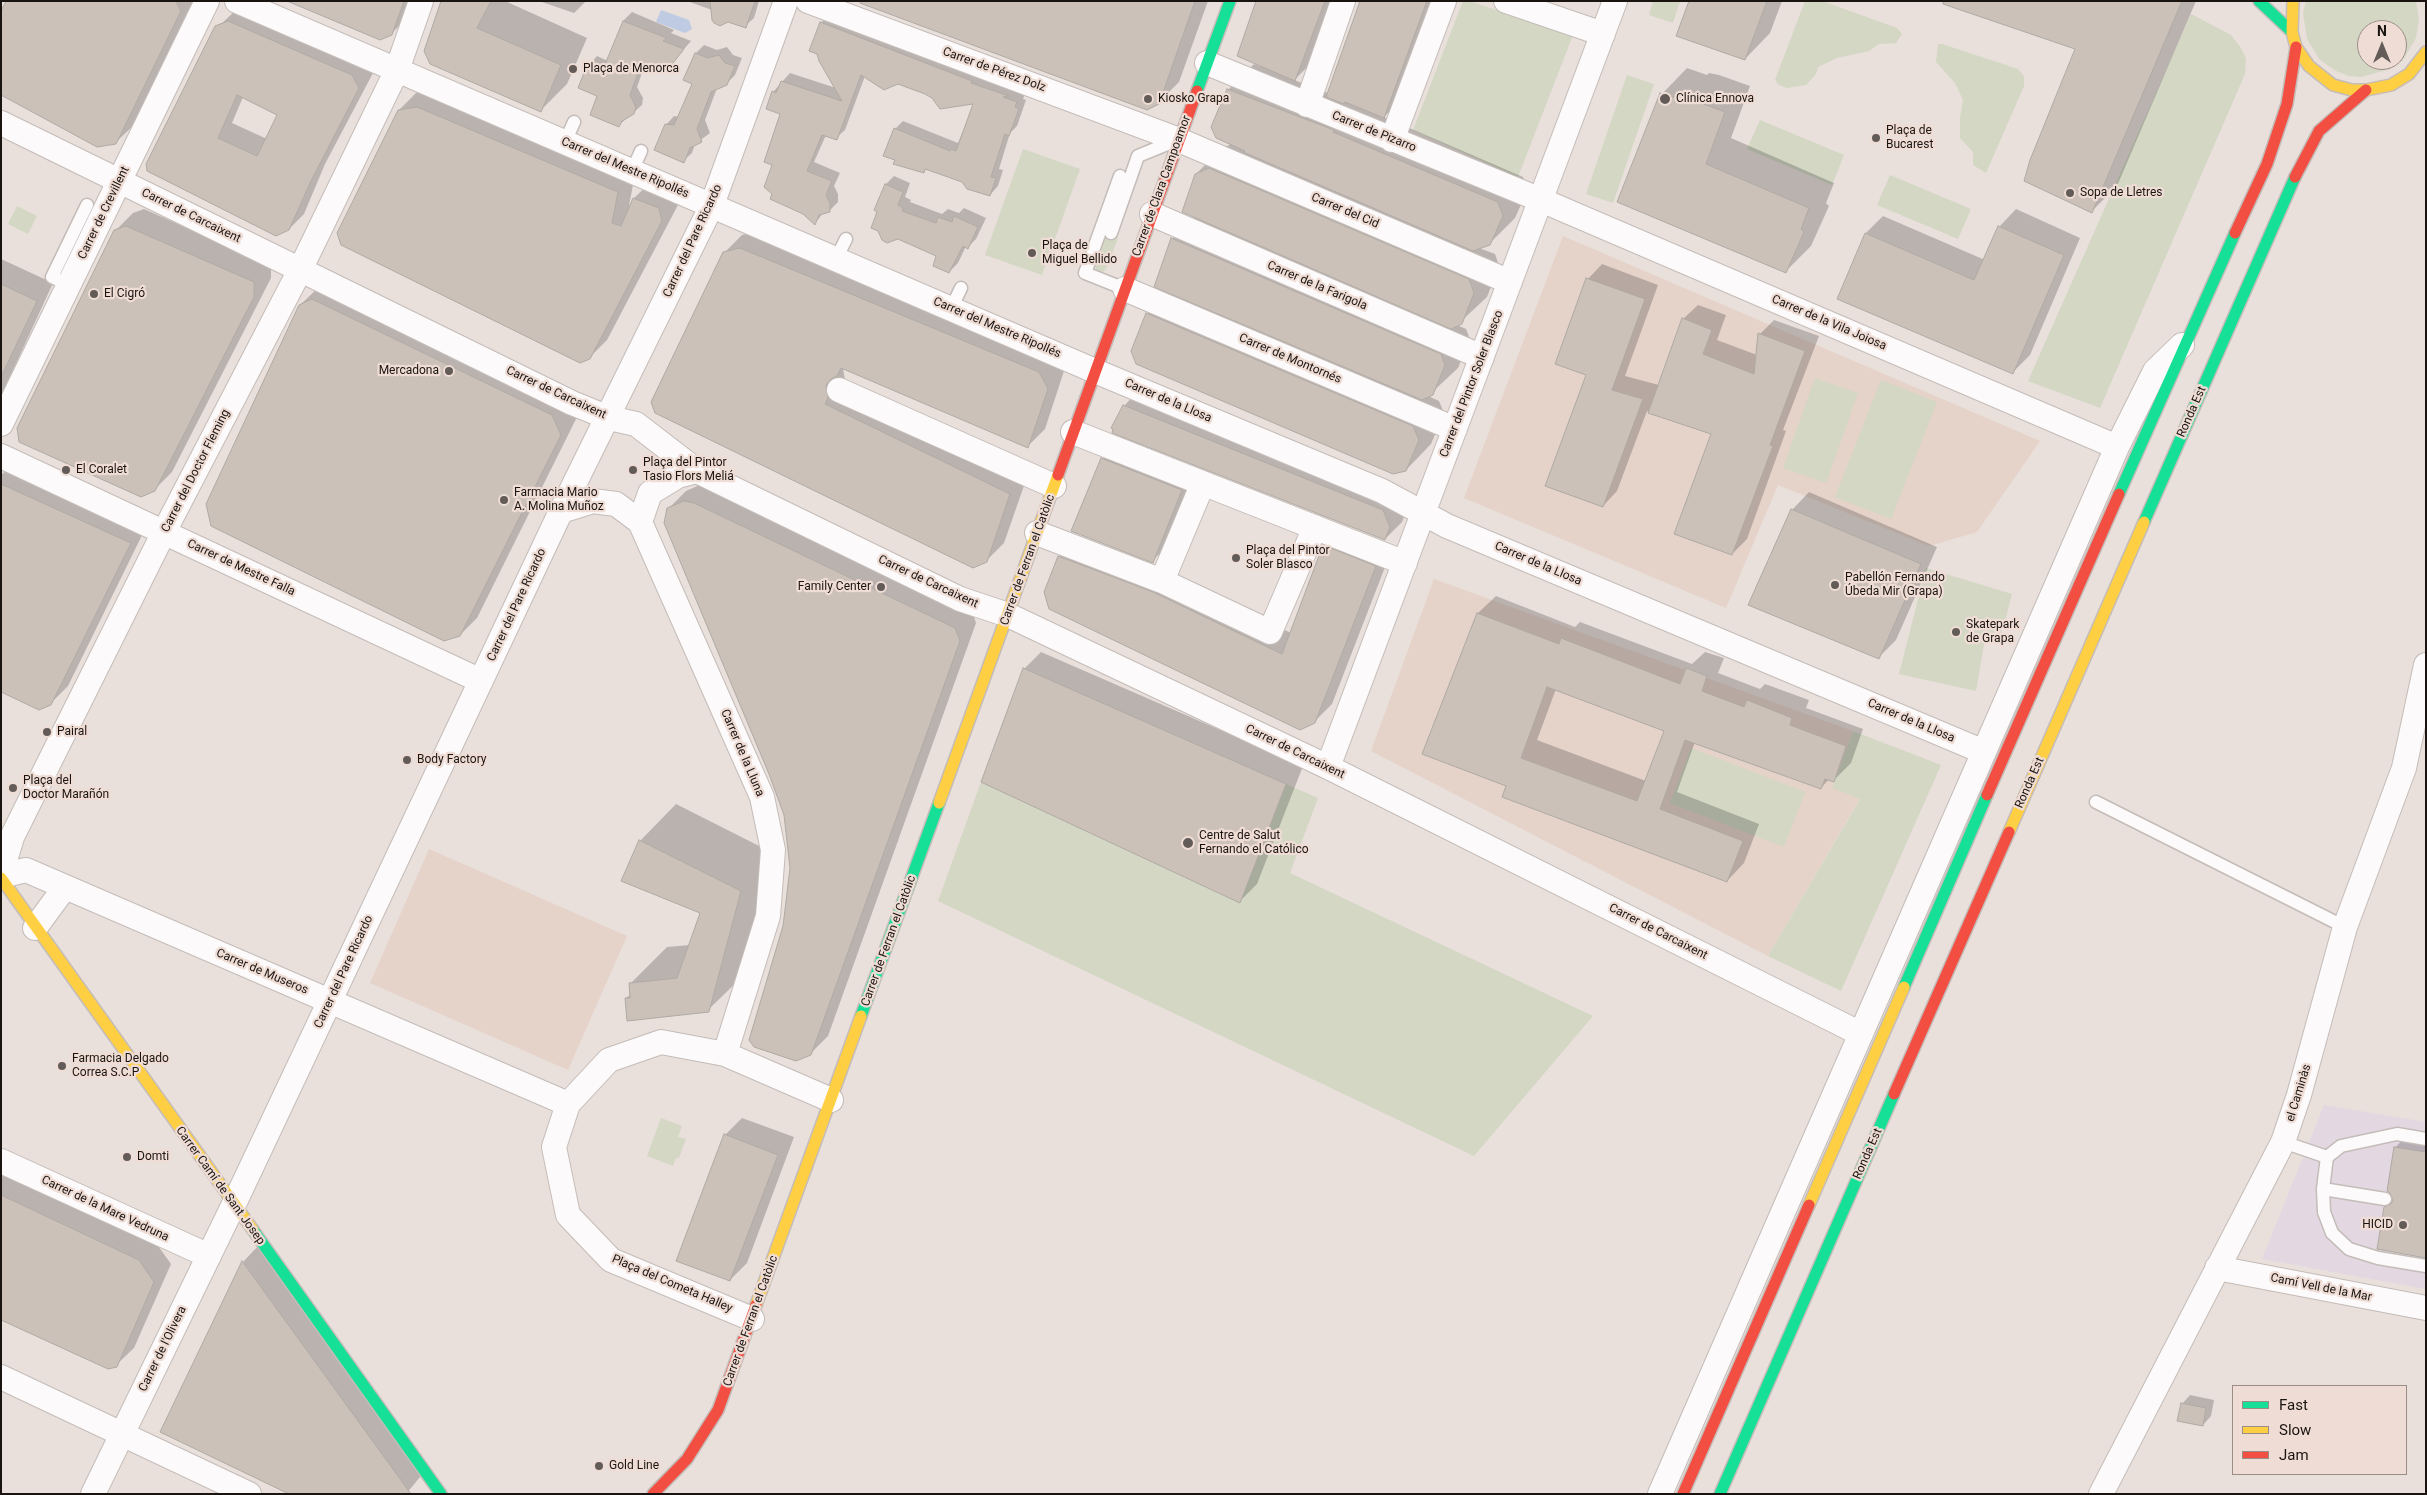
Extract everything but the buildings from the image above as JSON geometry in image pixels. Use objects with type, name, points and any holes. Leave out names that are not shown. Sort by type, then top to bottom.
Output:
[{"type":"main road","name":"Carrer de Clara Campoamor","points":[[1095,370],[1230,1]]},
{"type":"main road","points":[[2260,1],[2292,32]]},
{"type":"main road","points":[[2293,1],[2292,32],[2296,47],[2308,66],[2324,80],[2342,88],[2366,90],[2391,85],[2409,74],[2426,52]]},
{"type":"main road","points":[[1683,1494],[2185,342],[2267,164],[2287,104],[2296,47]]},
{"type":"main road","points":[[2409,74],[2426,71]]},
{"type":"main road","name":"Ronda Est","points":[[1720,1494],[2294,178],[2319,131],[2366,90]]},
{"type":"main road","name":"Carrer de Ferran el Catòlic","points":[[653,1494],[687,1459],[718,1410],[1008,616],[1095,370]]},
{"type":"main road","name":"Carrer Camí de Sant Josep","points":[[1,876],[35,928],[441,1494]]},
{"type":"street","name":"Carrer de Crevillent","points":[[1,424],[67,278],[120,181],[207,1]]},
{"type":"street","name":"Carrer del Mestre Ripollés","points":[[237,1],[397,70],[569,132],[636,161],[712,206],[841,249],[956,298],[1095,370]]},
{"type":"street","name":"Carrer del Doctor Fleming","points":[[1,876],[12,837],[164,532],[300,270],[397,70],[421,1]]},
{"type":"street","name":"Carrer del Pare Ricardo","points":[[234,1204],[561,511],[609,418],[712,206],[786,1]]},
{"type":"street","name":"Carrer de Pérez Dolz","points":[[808,1],[1179,140]]},
{"type":"street","points":[[1307,105],[1343,1]]},
{"type":"street","points":[[1392,140],[1444,1]]},
{"type":"street","points":[[1506,1],[1603,34]]},
{"type":"street","name":"Carrer del Pintor Soler Blasco","points":[[1328,767],[1615,1]]},
{"type":"street","name":"Carrer de Pizarro","points":[[1207,63],[1541,200]]},
{"type":"street","name":"Carrer de Carcaixent","points":[[1,122],[572,403],[609,418],[636,424],[697,471],[960,599],[1008,616],[1328,767],[1861,1034]]},
{"type":"street","name":"Carrer del Cid","points":[[1179,140],[1510,282]]},
{"type":"street","name":"Carrer de la Vila Joiosa","points":[[1541,200],[2117,447]]},
{"type":"street","name":"Carrer de la Farigola","points":[[1152,214],[1482,357]]},
{"type":"street","name":"Carrer de Montornés","points":[[1125,289],[1455,429]]},
{"type":"street","points":[[1660,1494],[2117,447],[2155,371],[2185,342]]},
{"type":"street","name":"Carrer de la Llosa","points":[[1095,370],[1382,491],[1447,526],[1984,752]]},
{"type":"street","points":[[839,390],[1054,486]]},
{"type":"street","points":[[1073,432],[1405,563]]},
{"type":"street","name":"Carrer de Mestre Falla","points":[[1,456],[481,681]]},
{"type":"street","points":[[640,522],[650,493],[678,476],[697,471]]},
{"type":"street","points":[[1162,581],[1203,483]]},
{"type":"street","name":"Carrer de la Lluna","points":[[561,511],[593,501],[616,504],[640,522],[762,797],[773,850],[768,916],[725,1054]]},
{"type":"street","points":[[1037,534],[1162,581],[1270,632],[1316,527]]},
{"type":"street","name":"el Caminàs","points":[[2101,1494],[2283,1142],[2300,1095],[2345,927],[2404,768],[2426,664]]},
{"type":"street","name":"Carrer de Museros","points":[[1,876],[26,870],[568,1104]]},
{"type":"street","points":[[35,928],[66,887]]},
{"type":"street","name":"Plaça del Cometa Halley","points":[[752,1319],[611,1260],[568,1215],[554,1147],[568,1104],[609,1060],[661,1042],[725,1054],[831,1100]]},
{"type":"street","name":"Carrer de la Mare Vedruna","points":[[1,1161],[209,1256]]},
{"type":"street","name":"Carrer de l'Olivera","points":[[93,1494],[234,1204]]},
{"type":"street","name":"Camí Vell de la Mar","points":[[2217,1268],[2426,1308]]},
{"type":"street","points":[[1,1377],[249,1494]]},
{"type":"lane","points":[[1111,233],[1138,156],[1179,140]]},
{"type":"lane","points":[[1120,176],[1085,272],[1125,289]]},
{"type":"lane","points":[[67,278],[52,277],[87,205]]},
{"type":"lane","points":[[2096,802],[2345,927]]},
{"type":"lane","points":[[2426,1139],[2397,1134],[2341,1146],[2328,1157],[2323,1189],[2324,1212],[2332,1232],[2349,1249],[2378,1258],[2426,1266]]},
{"type":"lane","points":[[2283,1142],[2328,1157]]},
{"type":"lane","points":[[2323,1189],[2385,1199]]},
{"type":"shaded area","points":[[1563,236],[2040,441],[1977,532],[1929,546],[1778,485],[1726,608],[1464,498]]},
{"type":"shaded area","points":[[1434,579],[1853,731],[1832,788],[1860,798],[1768,956],[1371,751]]},
{"type":"shaded area","points":[[429,849],[627,936],[568,1070],[370,983]]},
{"type":"shaded area","name":"HICID","points":[[2324,1105],[2426,1122],[2426,1289],[2262,1259]]},
{"type":"green space","points":[[1463,1],[1469,1],[1573,35],[1518,177],[1413,130]]},
{"type":"green space","points":[[1653,1],[1680,1],[1673,23],[1649,15]]},
{"type":"green space","points":[[1805,1],[1822,1],[1897,28],[1902,34],[1896,43],[1879,44],[1869,51],[1837,58],[1818,67],[1816,74],[1806,85],[1787,88],[1779,85],[1775,80]]},
{"type":"green space","points":[[2306,1],[2416,1],[2419,19],[2416,38],[2407,53],[2407,20],[2357,20],[2357,70],[2386,70],[2361,77],[2349,76],[2336,71],[2320,60],[2307,39],[2303,13]]},
{"type":"green space","points":[[2191,14],[2231,35],[2241,48],[2246,59],[2245,74],[2100,408],[2028,381]]},
{"type":"green space","points":[[1938,44],[2018,69],[2024,76],[2024,86],[1986,173],[1973,165],[1973,152],[1960,138],[1960,118],[1963,100],[1955,83],[1936,62]]},
{"type":"green space","points":[[1627,75],[1654,84],[1613,203],[1586,194]]},
{"type":"green space","points":[[1760,120],[1844,155],[1832,185],[1747,149]]},
{"type":"green space","points":[[1023,149],[1080,169],[1042,275],[985,255]]},
{"type":"green space","points":[[1890,175],[1971,209],[1958,239],[1877,205]]},
{"type":"green space","points":[[17,206],[37,216],[28,234],[8,224]]},
{"type":"green space","points":[[1105,234],[1118,238],[1106,269],[1101,274],[1097,272],[1094,264]]},
{"type":"green space","points":[[1815,378],[1858,393],[1826,483],[1783,468]]},
{"type":"green space","points":[[1881,380],[1937,402],[1891,519],[1835,497]]},
{"type":"green space","name":"Skatepark de Grapa","points":[[1926,568],[2012,594],[2004,625],[1997,642],[1985,639],[1976,691],[1899,674]]},
{"type":"green space","points":[[1853,731],[1941,765],[1841,991],[1768,956],[1860,799],[1832,788]]},
{"type":"green space","points":[[1691,748],[1805,792],[1784,847],[1670,803]]},
{"type":"green space","points":[[981,782],[1240,903],[1286,784],[1318,798],[1290,873],[1593,1016],[1474,1156],[938,901]]},
{"type":"green space","points":[[661,1118],[682,1126],[678,1137],[686,1139],[679,1158],[676,1158],[673,1166],[647,1156]]},
{"type":"water","points":[[661,10],[689,20],[692,29],[685,33],[656,22]]},
{"type":"traffic: fast","points":[[1197,91],[1230,1]]},
{"type":"traffic: fast","points":[[2259,1],[2292,32]]},
{"type":"traffic: fast","points":[[2144,522],[2295,177]]},
{"type":"traffic: fast","points":[[2119,494],[2235,233]]},
{"type":"traffic: fast","points":[[1904,987],[1987,795]]},
{"type":"traffic: fast","points":[[861,1016],[939,803]]},
{"type":"traffic: fast","points":[[1720,1494],[1894,1094]]},
{"type":"traffic: fast","points":[[253,1230],[441,1494]]},
{"type":"traffic: slow","points":[[2293,1],[2292,32],[2296,47],[2309,66],[2333,85],[2352,90],[2366,90],[2391,85],[2409,74],[2426,52]]},
{"type":"traffic: slow","points":[[939,803],[1058,475]]},
{"type":"traffic: slow","points":[[2009,832],[2144,522]]},
{"type":"traffic: slow","points":[[1,878],[253,1230]]},
{"type":"traffic: slow","points":[[1809,1205],[1904,987]]},
{"type":"traffic: slow","points":[[756,1305],[861,1016]]},
{"type":"traffic: jam","points":[[2235,233],[2267,164],[2287,104],[2296,47]]},
{"type":"traffic: jam","points":[[2295,177],[2319,131],[2366,90]]},
{"type":"traffic: jam","points":[[1058,475],[1197,91]]},
{"type":"traffic: jam","points":[[1987,795],[2119,494]]},
{"type":"traffic: jam","points":[[1894,1094],[2009,832]]},
{"type":"traffic: jam","points":[[1683,1494],[1809,1205]]},
{"type":"traffic: jam","points":[[653,1494],[687,1459],[718,1410],[756,1305]]},
{"type":"place","name":"Plaça de Menorca","points":[[573,69]]},
{"type":"place","name":"Kiosko Grapa","points":[[1148,99]]},
{"type":"place","name":"Clínica Ennova","points":[[1665,99]]},
{"type":"place","name":"Plaça de Bucarest","points":[[1876,138]]},
{"type":"place","name":"Sopa de Lletres","points":[[2070,193]]},
{"type":"place","name":"Plaça de Miguel Bellido","points":[[1032,253]]},
{"type":"place","name":"El Cigró","points":[[94,294]]},
{"type":"place","name":"Mercadona","points":[[449,371]]},
{"type":"place","name":"El Coralet","points":[[66,470]]},
{"type":"place","name":"Plaça del Pintor Tasio Flors Meliá","points":[[633,470]]},
{"type":"place","name":"Farmacia Mario A. Molina Muñoz","points":[[504,500]]},
{"type":"place","name":"Plaça del Pintor Soler Blasco","points":[[1236,558]]},
{"type":"place","name":"Pabellón Fernando Úbeda Mir (Grapa)","points":[[1835,585]]},
{"type":"place","name":"Family Center","points":[[881,587]]},
{"type":"place","name":"Skatepark de Grapa","points":[[1956,632]]},
{"type":"place","name":"Pairal","points":[[47,732]]},
{"type":"place","name":"Body Factory","points":[[407,760]]},
{"type":"place","name":"Plaça del Doctor Marañón","points":[[13,788]]},
{"type":"place","name":"Centre de Salut Fernando el Católico","points":[[1188,843]]},
{"type":"place","name":"Farmacia Delgado Correa S.C.P","points":[[62,1066]]},
{"type":"place","name":"Domti","points":[[127,1157]]},
{"type":"place","name":"HICID","points":[[2403,1225]]},
{"type":"place","name":"Gold Line","points":[[599,1466]]}]
